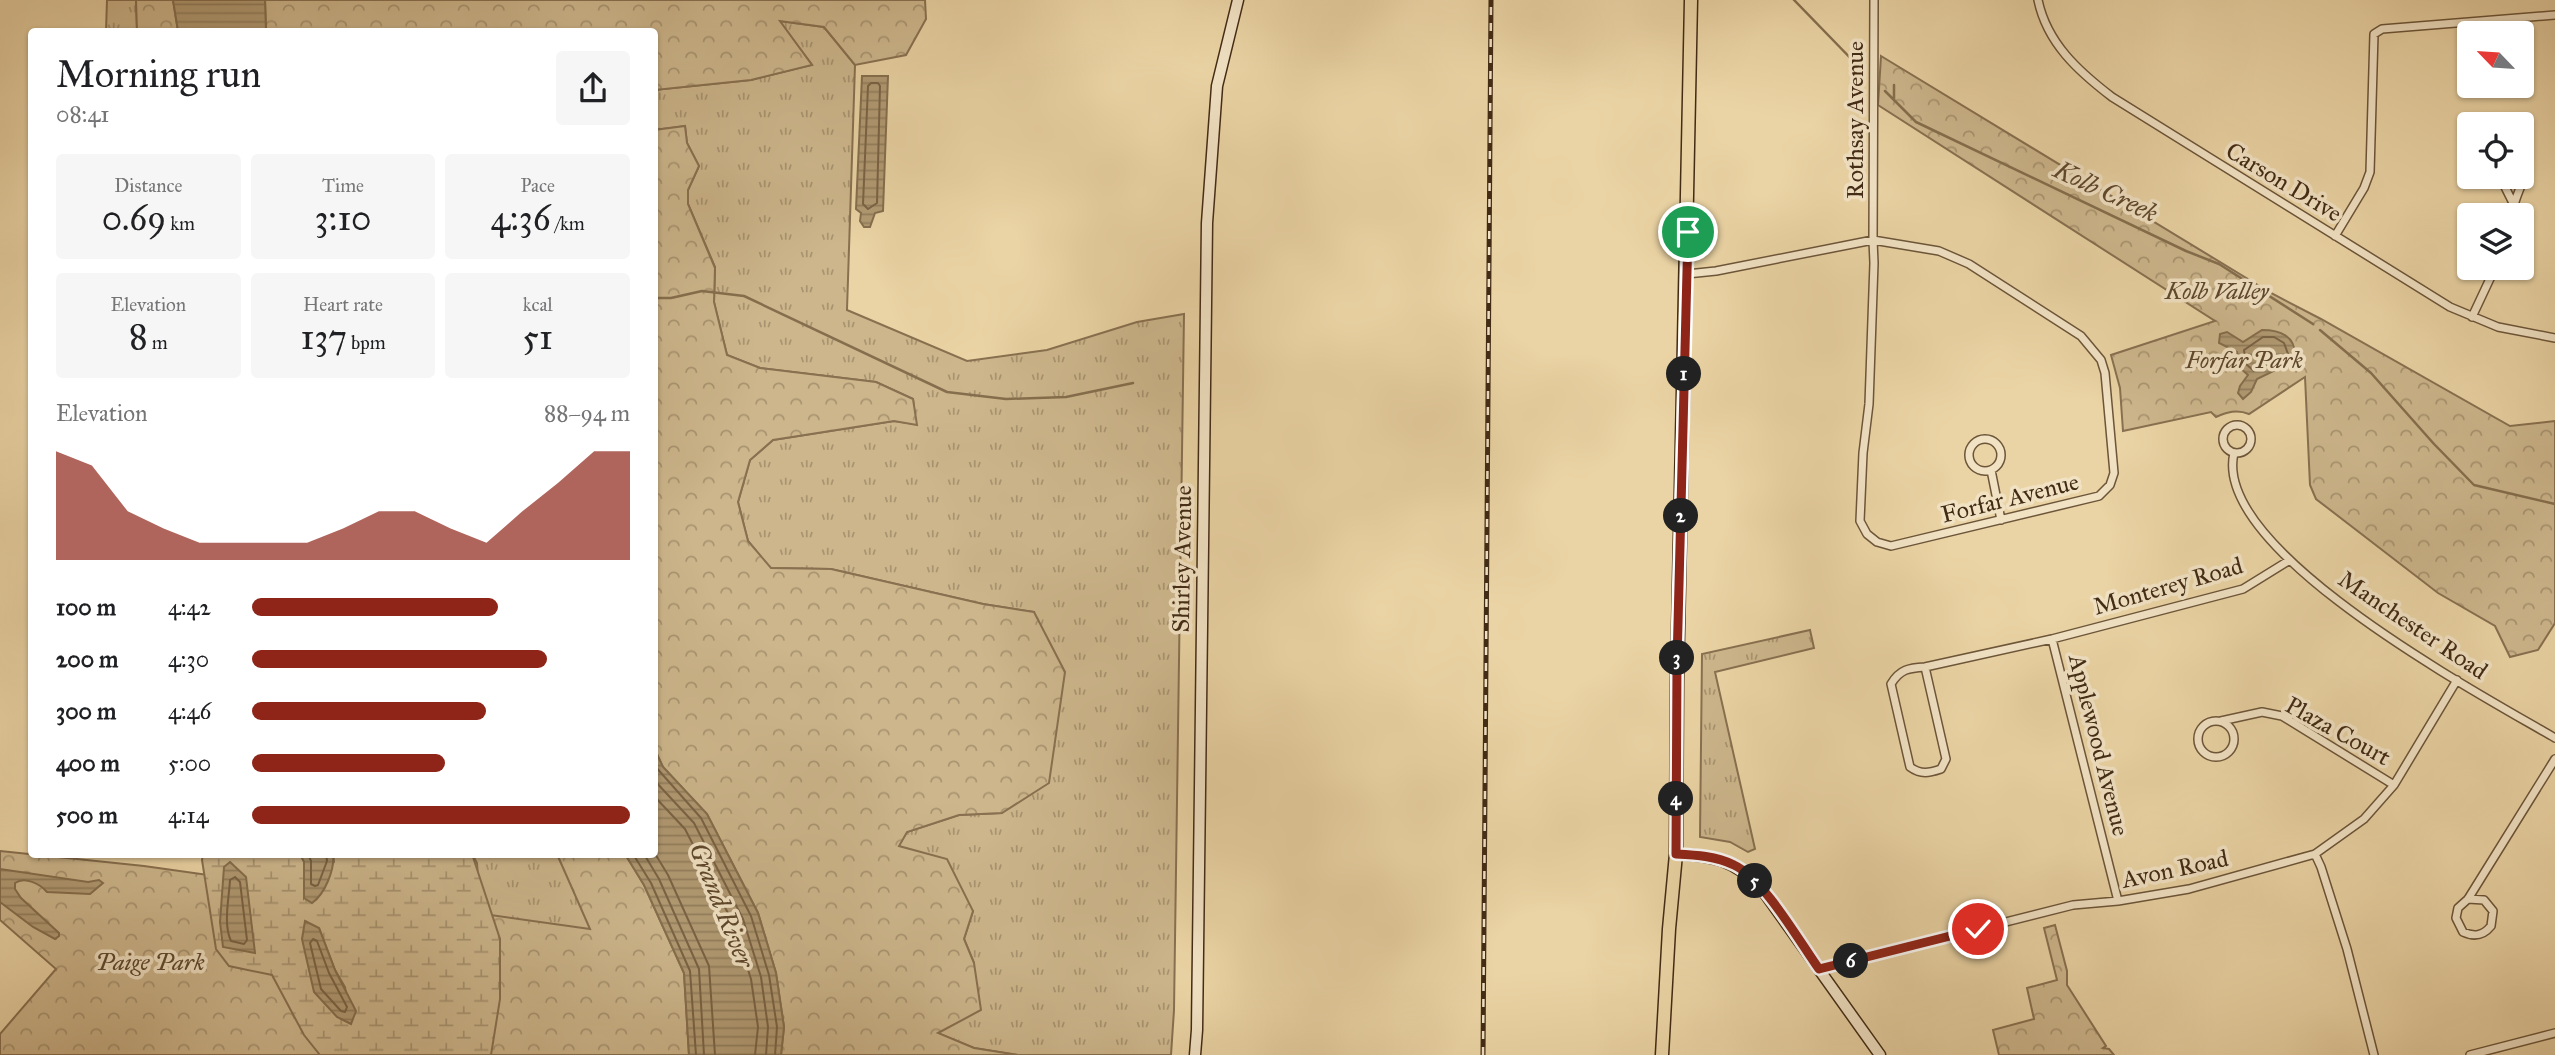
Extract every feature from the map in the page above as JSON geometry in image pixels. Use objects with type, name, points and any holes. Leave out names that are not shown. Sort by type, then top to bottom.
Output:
[{"type":"main road","name":"Shirley Avenue","points":[[1195,1055],[1198,995],[1207,223],[1217,86],[1238,0]]},
{"type":"main road","points":[[1662,1055],[1676,854],[1677,663],[1691,0]]},
{"type":"main road","points":[[1676,854],[1717,858],[1746,872],[1761,888],[1880,1055]]},
{"type":"street","name":"Rothsay Avenue","points":[[1873,240],[1874,0]]},
{"type":"street","name":"Carson Drive","points":[[2038,0],[2050,35],[2078,70],[2112,97],[2450,307],[2498,327],[2555,338]]},
{"type":"street","points":[[2335,236],[2364,188],[2370,172],[2374,34],[2382,29],[2555,15]]},
{"type":"street","points":[[2506,189],[2513,203]]},
{"type":"street","points":[[2513,203],[2518,189]]},
{"type":"street","name":"Forfar Avenue","points":[[1687,274],[1716,271],[1873,240],[1939,251],[1969,264],[2081,336],[2101,360],[2105,373],[2114,473],[2110,485],[2099,496],[1891,546],[1877,542],[1867,534],[1860,521],[1863,453],[1869,404],[1873,240]]},
{"type":"street","points":[[2472,317],[2489,280]]},
{"type":"street","name":"Manchester Road","points":[[2238,424],[2247,428],[2252,438],[2245,451],[2234,453],[2226,448],[2222,439],[2225,430],[2238,424]]},
{"type":"street","points":[[1989,439],[2000,449],[2000,463],[1992,470],[1982,471],[1971,463],[1969,451],[1979,440],[1989,439]]},
{"type":"street","name":"Manchester Road","points":[[2234,453],[2231,463],[2232,479],[2238,495],[2253,519],[2290,560],[2354,615],[2555,738]]},
{"type":"street","points":[[1992,470],[2001,520]]},
{"type":"street","name":"Monterey Road","points":[[1925,667],[1946,759],[1941,769],[1918,773],[1910,767],[1891,684],[1897,675],[1907,668],[1925,667],[2052,639],[2243,589],[2290,560]]},
{"type":"street","name":"Applewood Avenue","points":[[2052,639],[2118,901]]},
{"type":"street","name":"Avon Road","points":[[1819,969],[2073,905],[2118,901],[2189,889],[2315,855],[2364,819],[2394,785],[2457,680]]},
{"type":"street","name":"Plaza Court","points":[[2221,721],[2233,730],[2235,743],[2227,755],[2212,757],[2204,753],[2197,740],[2200,730],[2207,723],[2262,712],[2282,716],[2394,785]]},
{"type":"street","points":[[2468,899],[2484,900],[2493,911],[2491,926],[2482,934],[2469,935],[2457,925],[2456,911],[2462,902],[2468,899],[2555,759]]},
{"type":"street","points":[[2315,855],[2347,949],[2374,1055]]},
{"type":"street","points":[[2470,1055],[2555,1033]]},
{"type":"green space","points":[[107,0],[136,0],[137,28],[106,28]]},
{"type":"green space","points":[[136,0],[173,0],[178,28],[137,28]]},
{"type":"green space","points":[[265,0],[925,0],[926,19],[906,55],[855,65],[824,27],[780,21],[812,65],[751,80],[658,90],[658,28],[266,28]]},
{"type":"green space","points":[[779,21],[824,27],[855,65],[847,310],[967,361],[1047,350],[1137,322],[1184,314],[1174,1010],[1171,1055],[1018,1055],[974,1048],[937,1033],[974,963],[964,939],[973,911],[898,847],[907,832],[959,815],[1002,813],[1034,612],[983,604],[831,569],[770,568],[748,541],[738,502],[750,460],[773,440],[894,421],[916,424],[913,399],[876,382],[760,368],[727,355],[714,302],[715,267],[688,204],[688,190],[699,166],[687,143],[685,126],[658,130],[658,90],[751,80],[812,65]]},
{"type":"green space","points":[[1881,56],[2271,293],[2510,426],[2555,421],[2555,623],[2538,650],[2510,657],[2495,626],[2438,593],[2316,499],[2310,485],[2305,377],[2249,414],[2232,412],[2216,417],[2211,412],[2123,431],[2120,388],[2111,355],[2215,321],[1878,105]]},
{"type":"green space","points":[[685,126],[687,143],[699,166],[688,190],[688,204],[715,268],[714,302],[727,355],[760,368],[876,382],[913,399],[917,425],[894,421],[773,440],[750,460],[738,502],[748,541],[771,568],[831,569],[983,604],[1034,612],[1065,672],[1049,783],[1002,813],[959,815],[907,832],[899,846],[947,859],[973,911],[964,939],[974,963],[981,1010],[938,1033],[974,1048],[1018,1055],[781,1055],[784,1027],[776,973],[758,913],[707,814],[663,767],[658,756],[658,129]]},
{"type":"green space","points":[[1810,630],[1814,648],[1715,672],[1755,849],[1748,852],[1730,842],[1700,837],[1702,654]]},
{"type":"green space","name":"Paige Park","points":[[0,851],[28,854],[28,858],[67,858],[144,866],[590,929],[559,858],[627,858],[644,885],[684,973],[689,1055],[0,1055],[0,1034],[56,969],[0,920]]},
{"type":"green space","points":[[202,858],[302,858],[304,898],[334,862],[334,858],[473,858],[500,939],[500,999],[491,1055],[320,1055],[304,1035],[272,975],[229,966],[216,949]],"holes":[[[319,928],[335,970],[345,987],[351,1024]]]},
{"type":"green space","points":[[474,858],[559,858],[604,957],[491,1055],[477,863]]},
{"type":"green space","points":[[2055,925],[2067,971],[2067,985],[2106,1046],[2103,1048],[2109,1049],[2114,1055],[1999,1055],[1993,1030],[2034,1019],[2027,988],[2057,980],[2044,928]]},
{"type":"water","points":[[173,0],[265,0],[266,28],[178,28]]},
{"type":"water","points":[[862,76],[888,76],[883,211],[875,213],[870,227],[864,227],[860,221],[861,213],[856,209]]},
{"type":"water","points":[[2262,330],[2275,331],[2290,339],[2295,357],[2290,363],[2257,379],[2251,392],[2243,399],[2238,393],[2248,375],[2240,368],[2237,352],[2219,343],[2220,334],[2227,332],[2243,342]]},
{"type":"water","name":"Grand River","points":[[658,756],[663,767],[707,814],[758,913],[776,973],[784,1027],[781,1055],[689,1055],[684,973],[644,885],[627,858],[658,858]]},
{"type":"water","points":[[302,858],[333,858],[328,881],[312,903],[304,898]]},
{"type":"water","points":[[230,862],[246,877],[255,953],[223,947],[220,922],[224,867]]},
{"type":"water","points":[[0,869],[88,882],[99,880],[103,883],[90,894],[47,892],[32,882],[23,880],[15,883],[15,889],[21,898],[59,933],[55,939],[33,927],[0,902]]},
{"type":"water","points":[[305,921],[319,928],[335,970],[356,1011],[351,1024],[337,1017],[314,992],[302,939]]},
{"type":"waterway","name":"Kolb Creek","points":[[1794,0],[1862,70]]},
{"type":"waterway","points":[[1894,85],[1894,99]]},
{"type":"waterway","name":"Kolb Creek","points":[[1885,91],[1916,122],[2186,251],[2219,264],[2313,324]]},
{"type":"waterway","points":[[658,298],[702,291],[744,296],[947,392],[1006,399],[1066,397],[1133,383]]},
{"type":"waterway","name":"Kolb Creek","points":[[2320,330],[2371,373],[2474,485],[2555,504]]},
{"type":"railway","points":[[1483,1055],[1491,0]]},
{"type":"route","points":[[1688,232],[1677,663],[1676,854],[1717,858],[1746,872],[1761,888],[1819,969],[1978,929]]},
{"type":"park label","name":"Kolb Valley","points":[[2217,291]]},
{"type":"park label","name":"Forfar Park","points":[[2244,360]]}]
